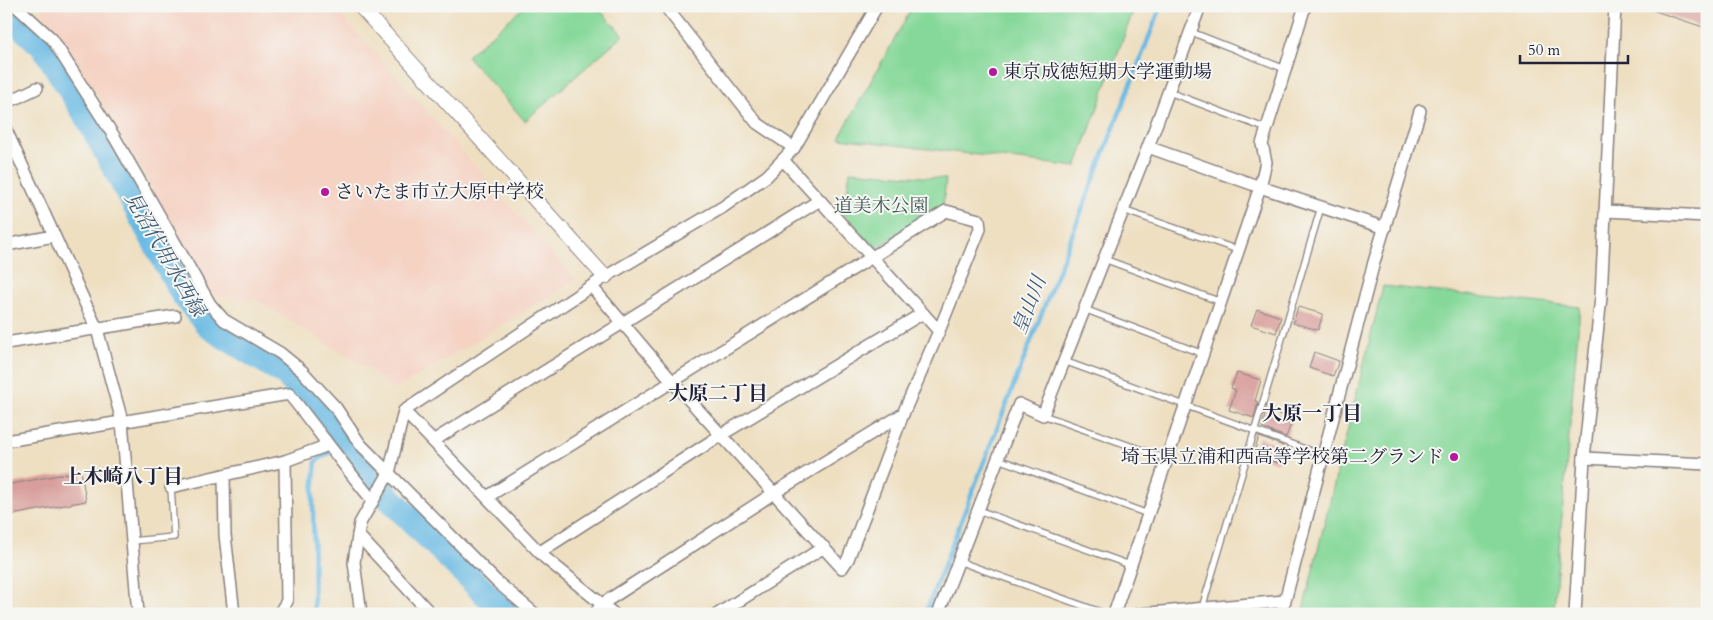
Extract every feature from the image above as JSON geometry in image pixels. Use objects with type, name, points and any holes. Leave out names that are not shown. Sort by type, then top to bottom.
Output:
[{"type":"street","points":[[16,6],[52,39],[115,138],[210,304],[224,320],[280,353],[302,371],[336,408],[360,444],[496,581],[535,614]]},
{"type":"street","points":[[360,6],[605,277]]},
{"type":"street","points":[[665,6],[757,123],[794,148]]},
{"type":"street","points":[[361,614],[354,562],[360,523],[389,473],[404,411],[605,277],[723,207],[767,176],[794,148],[877,6]]},
{"type":"street","points":[[940,613],[958,560],[1019,404],[1043,415],[1169,92],[1200,6]]},
{"type":"street","points":[[1575,614],[1584,458],[1601,296],[1615,6]]},
{"type":"street","points":[[1114,614],[1260,187],[1266,162],[1262,144],[1304,7]]},
{"type":"street","points":[[6,103],[37,88]]},
{"type":"street","points":[[1139,614],[1285,601],[1374,262],[1420,111]]},
{"type":"street","points":[[6,130],[10,144],[97,329],[122,421],[138,614]]},
{"type":"street","points":[[1148,146],[1260,187],[1385,228]]},
{"type":"street","points":[[784,160],[939,331]]},
{"type":"street","points":[[432,441],[820,200]]},
{"type":"street","points":[[487,497],[672,381],[946,211],[979,220],[980,229],[903,414],[848,559],[842,568],[672,381],[592,287]]},
{"type":"street","points":[[1605,211],[1707,216]]},
{"type":"street","points":[[6,245],[54,236]]},
{"type":"street","points":[[540,552],[721,435],[923,313]]},
{"type":"street","points":[[6,343],[175,316]]},
{"type":"street","points":[[6,441],[288,394],[325,440],[336,457],[373,501]]},
{"type":"street","points":[[404,411],[540,552],[599,609],[614,614]]},
{"type":"street","points":[[599,609],[774,493],[903,414]]},
{"type":"street","points":[[171,487],[285,461],[323,447],[325,440]]},
{"type":"street","points":[[1584,458],[1707,464]]},
{"type":"street","points":[[278,614],[287,601],[285,461]]},
{"type":"street","points":[[224,475],[226,536],[234,614]]},
{"type":"street","points":[[358,535],[428,612]]},
{"type":"street","points":[[718,614],[824,547]]},
{"type":"lane","points":[[1191,32],[1285,69]]},
{"type":"lane","points":[[1169,92],[1267,129]]},
{"type":"lane","points":[[1202,608],[1321,207]]},
{"type":"lane","points":[[1123,210],[1238,250]]},
{"type":"lane","points":[[1104,259],[1220,302]]},
{"type":"lane","points":[[1084,309],[1203,354]]},
{"type":"lane","points":[[1064,361],[1324,456]]},
{"type":"lane","points":[[1043,415],[1167,459]]},
{"type":"lane","points":[[998,459],[1148,514]]},
{"type":"lane","points":[[132,541],[174,537],[171,487]]},
{"type":"lane","points":[[978,510],[1130,565]]},
{"type":"lane","points":[[958,560],[1106,614]]},
{"type":"lane","points":[[1282,614],[1285,601]]},
{"type":"shaded area","name":"さいたま市立大原中学校","points":[[39,6],[333,6],[576,280],[393,391],[370,370],[258,301],[212,294],[103,103]]},
{"type":"green space","points":[[525,6],[596,6],[623,35],[525,121],[467,56]]},
{"type":"green space","name":"東京成徳短期大学運動場","points":[[913,6],[1135,6],[1076,167],[839,138]]},
{"type":"green space","name":"道美木公園","points":[[850,171],[946,179],[943,206],[875,249],[844,214]]},
{"type":"green space","name":"埼玉県立浦和西高等学校第二グランド","points":[[1383,286],[1580,307],[1554,608],[1492,614],[1302,614]]},
{"type":"building","points":[[1646,6],[1707,6],[1707,16],[1703,27],[1646,8]]},
{"type":"building","points":[[1298,307],[1323,314],[1318,330],[1293,323]]},
{"type":"building","points":[[1257,309],[1281,317],[1276,333],[1251,325]]},
{"type":"building","points":[[1314,352],[1339,361],[1333,376],[1309,368]]},
{"type":"building","points":[[1237,373],[1261,380],[1255,401],[1258,402],[1254,418],[1229,410],[1236,390],[1231,388]]},
{"type":"building","points":[[1266,410],[1293,419],[1286,437],[1262,428]]},
{"type":"building","points":[[1259,437],[1283,446],[1278,463],[1253,455]]},
{"type":"building","points":[[81,471],[86,501],[6,516],[6,485]]},
{"type":"waterway","name":"皇山川","points":[[925,614],[1161,6]]},
{"type":"waterway","name":"見沼代用水西縁","points":[[6,12],[44,47],[88,118],[183,294],[210,327],[286,374],[310,400],[366,475],[506,614]]},
{"type":"waterway","points":[[314,614],[313,492],[316,461],[342,445]]},
{"type":"place","name":"東京成徳短期大学運動場","points":[[993,72]]},
{"type":"place","name":"さいたま市立大原中学校","points":[[325,192]]},
{"type":"place","name":"埼玉県立浦和西高等学校第二グランド","points":[[1454,457]]},
{"type":"district","name":"大原二丁目","points":[[718,393]]},
{"type":"district","name":"大原一丁目","points":[[1312,413]]},
{"type":"district","name":"上木崎八丁目","points":[[123,476]]}]
